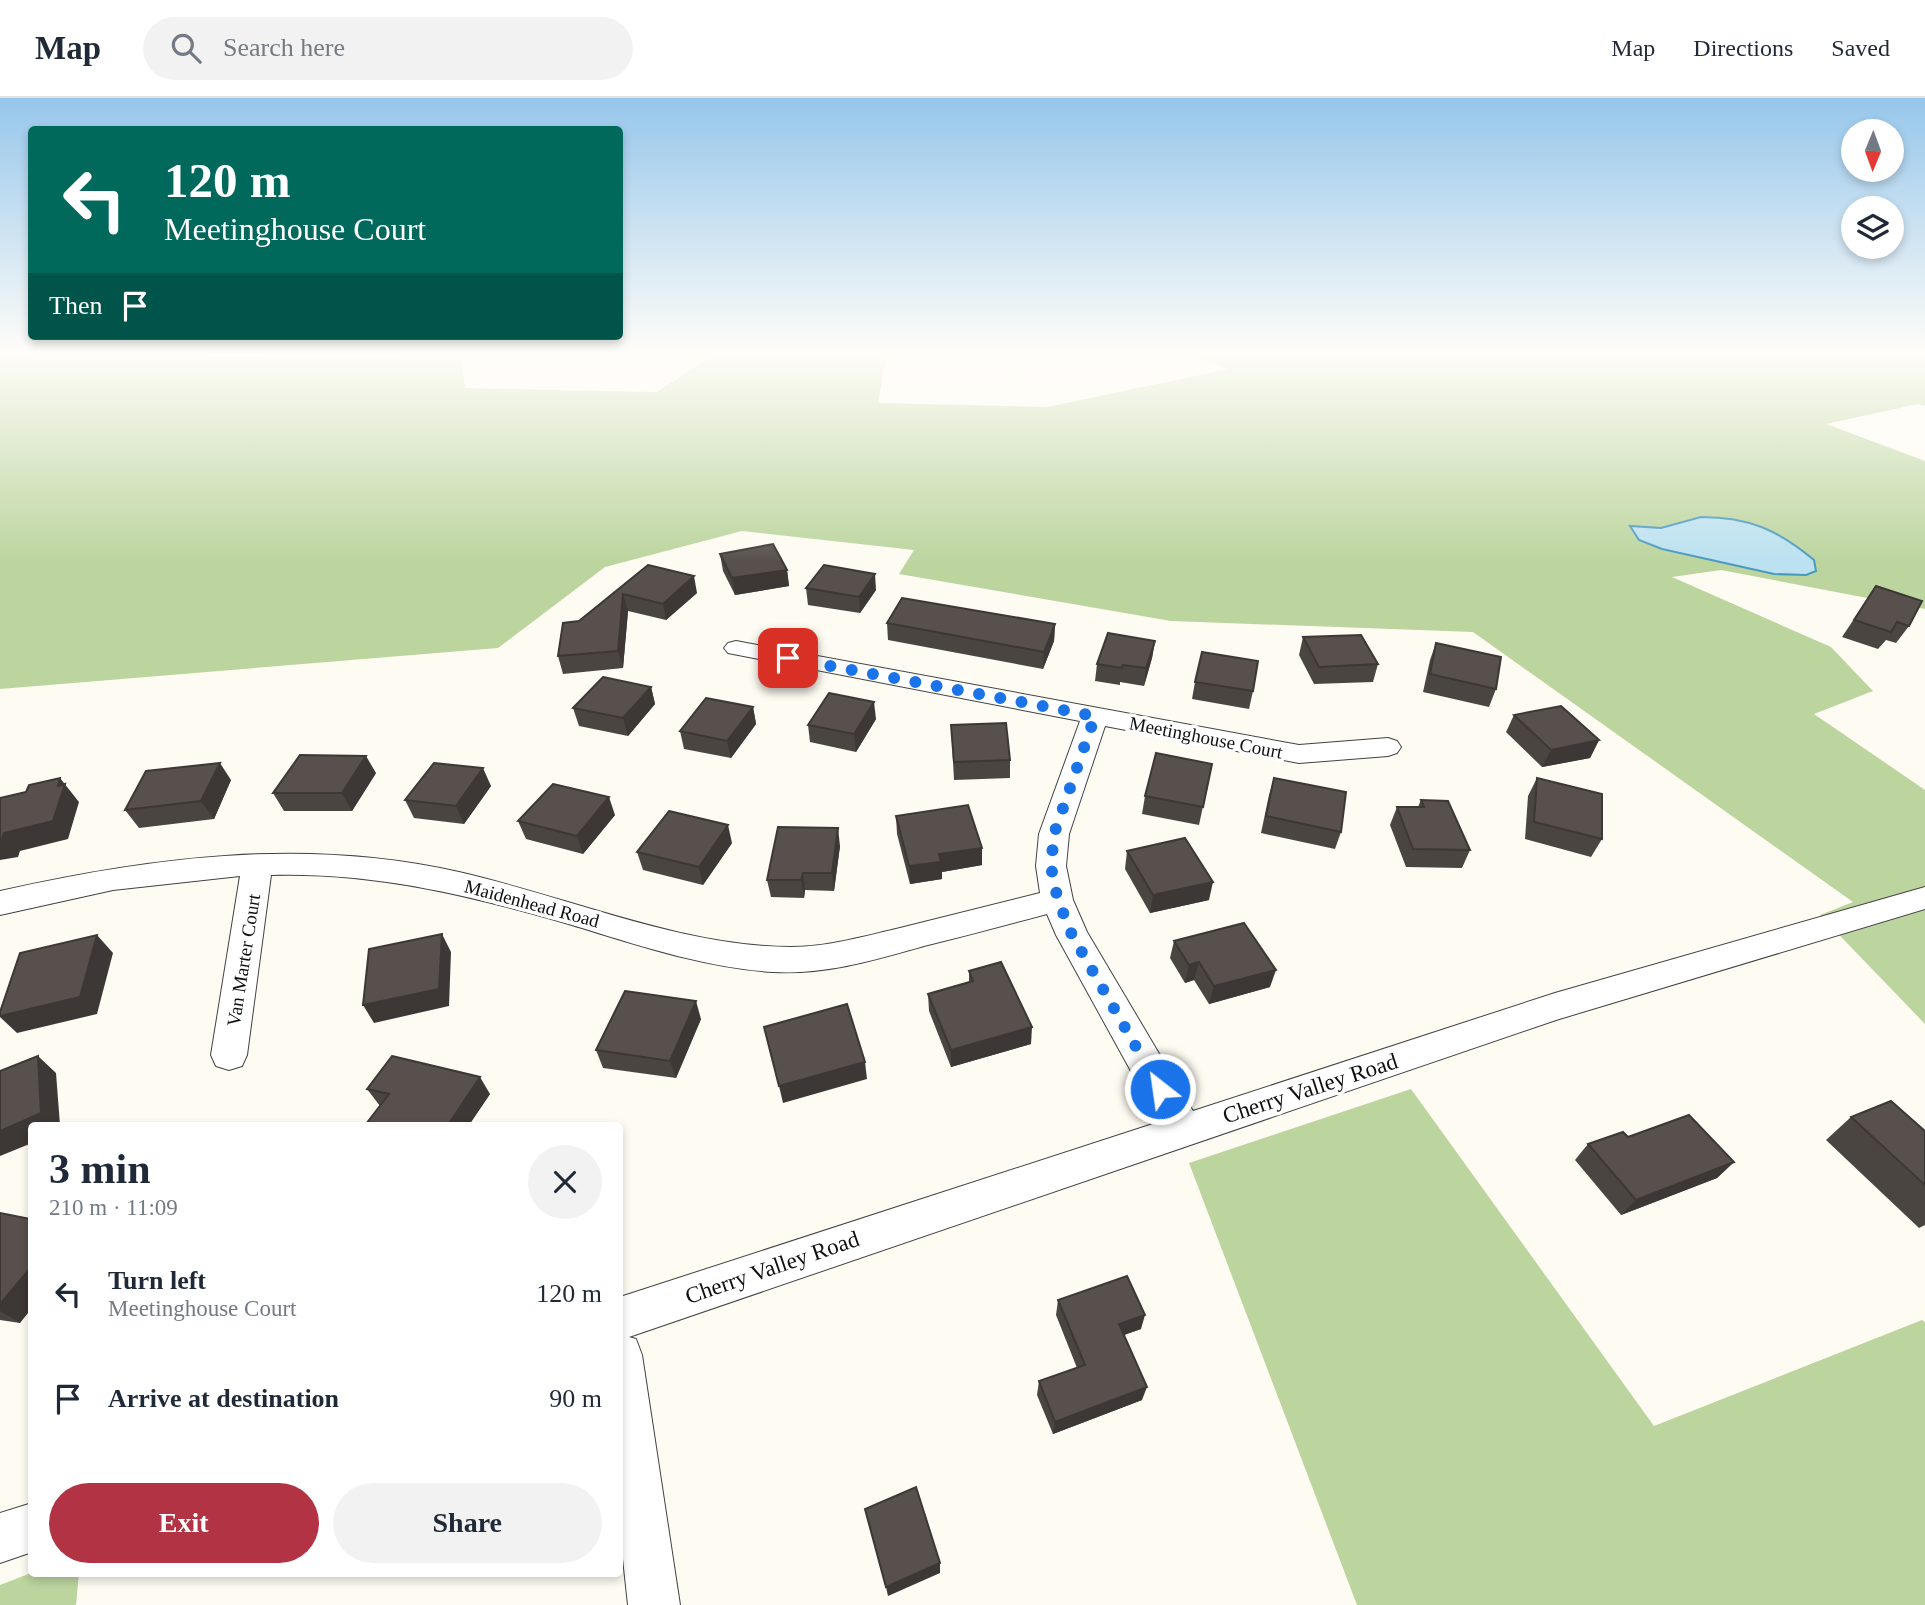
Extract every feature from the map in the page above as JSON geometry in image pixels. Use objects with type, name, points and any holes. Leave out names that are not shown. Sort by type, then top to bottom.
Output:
[{"type":"street","name":"Meetinghouse Court","points":[[736,648],[1299,754],[1388,747]]},
{"type":"street","points":[[1095,716],[1054,834],[1051,866],[1058,900],[1072,935],[1184,1130]]},
{"type":"street","name":"Maidenhead Road","points":[[0,903],[104,881],[189,869],[257,864],[335,865],[397,871],[456,882],[706,951],[750,958],[795,960],[842,955],[1058,900]]},
{"type":"street","name":"Van Marter Court","points":[[229,1055],[257,864]]},
{"type":"street","name":"Cherry Valley Road","points":[[623,1317],[1555,1007],[1925,898]]},
{"type":"street","points":[[623,1377],[654,1605]]},
{"type":"street","points":[[0,1538],[28,1528]]},
{"type":"green space","points":[[0,421],[1838,421],[1826,424],[1925,461],[1925,609],[1721,570],[1672,577],[1831,647],[1873,691],[1814,714],[1925,790],[1925,1024],[1820,915],[1853,902],[1473,632],[1171,621],[899,574],[914,550],[742,531],[605,567],[498,648],[0,689]]},
{"type":"green space","points":[[1411,1089],[1654,1426],[1922,1320],[1925,1322],[1925,1605],[1357,1605],[1189,1163]]},
{"type":"green space","points":[[28,1574],[28,1577],[79,1577],[76,1605],[0,1605],[0,1585]]},
{"type":"water","points":[[1701,517],[1748,523],[1775,533],[1814,560],[1816,571],[1806,575],[1774,574],[1662,549],[1639,540],[1630,526],[1661,528]]},
{"type":"building","points":[[773,544],[787,570],[732,578],[720,554]]},
{"type":"building","points":[[648,565],[694,576],[663,604],[623,594],[618,651],[558,656],[563,623],[579,621]]},
{"type":"building","points":[[824,565],[875,574],[859,597],[806,588]]},
{"type":"building","points":[[1876,586],[1922,601],[1909,626],[1897,622],[1891,632],[1854,620]]},
{"type":"building","points":[[902,598],[1055,624],[1044,652],[887,623]]},
{"type":"building","points":[[1108,633],[1155,641],[1146,668],[1097,664]]},
{"type":"building","points":[[1361,635],[1378,664],[1319,667],[1303,637]]},
{"type":"building","points":[[1436,643],[1501,657],[1496,689],[1430,674]]},
{"type":"building","points":[[1202,652],[1258,661],[1253,691],[1195,682]]},
{"type":"building","points":[[603,677],[651,687],[623,718],[573,708]]},
{"type":"building","points":[[829,693],[874,702],[854,734],[808,725]]},
{"type":"building","points":[[706,698],[753,707],[727,741],[680,731]]},
{"type":"building","points":[[1561,706],[1599,740],[1551,750],[1514,715]]},
{"type":"building","points":[[1006,723],[1010,760],[954,762],[951,725]]},
{"type":"building","points":[[1156,753],[1212,764],[1203,807],[1145,796]]},
{"type":"building","points":[[300,755],[366,756],[342,793],[273,793]]},
{"type":"building","points":[[220,763],[201,801],[125,810],[146,771]]},
{"type":"building","points":[[434,763],[483,768],[456,806],[405,800]]},
{"type":"building","points":[[60,778],[58,786],[65,784],[53,821],[4,833],[0,839],[0,798],[26,792],[29,785]]},
{"type":"building","points":[[1274,778],[1346,792],[1341,832],[1266,816]]},
{"type":"building","points":[[1537,778],[1602,794],[1602,839],[1534,822]]},
{"type":"building","points":[[553,784],[609,797],[577,836],[518,821]]},
{"type":"building","points":[[1421,800],[1448,801],[1470,850],[1413,849],[1397,807],[1424,807]]},
{"type":"building","points":[[968,805],[982,848],[939,854],[941,862],[909,866],[896,816]]},
{"type":"building","points":[[669,811],[728,825],[699,867],[637,852]]},
{"type":"building","points":[[778,827],[838,828],[832,873],[803,873],[801,880],[767,880]]},
{"type":"building","points":[[1185,838],[1213,882],[1153,895],[1127,851]]},
{"type":"building","points":[[1244,923],[1276,970],[1214,986],[1199,962],[1189,965],[1174,941]]},
{"type":"building","points":[[442,934],[439,989],[363,1005],[369,949]]},
{"type":"building","points":[[97,935],[80,997],[0,1016],[20,953]]},
{"type":"building","points":[[1001,962],[1032,1027],[951,1050],[928,994],[973,981],[969,971]]},
{"type":"building","points":[[625,991],[696,1001],[670,1061],[596,1050]]},
{"type":"building","points":[[847,1004],[865,1062],[779,1086],[764,1027]]},
{"type":"building","points":[[38,1056],[41,1113],[0,1131],[0,1071]]},
{"type":"building","points":[[392,1056],[480,1077],[450,1122],[368,1122],[389,1094],[367,1089]]},
{"type":"building","points":[[1891,1101],[1925,1131],[1925,1185],[1851,1117]]},
{"type":"building","points":[[1689,1115],[1734,1162],[1636,1200],[1588,1144],[1623,1132],[1628,1137]]},
{"type":"building","points":[[0,1213],[28,1219],[28,1271],[0,1304]]},
{"type":"building","points":[[1127,1276],[1145,1315],[1119,1324],[1147,1387],[1055,1422],[1039,1381],[1085,1365],[1058,1300]]},
{"type":"building","points":[[916,1487],[940,1563],[886,1587],[865,1509]]},
{"type":"route","points":[[788,658],[1095,716],[1054,834],[1051,866],[1058,900],[1072,935],[1160,1089]]}]
